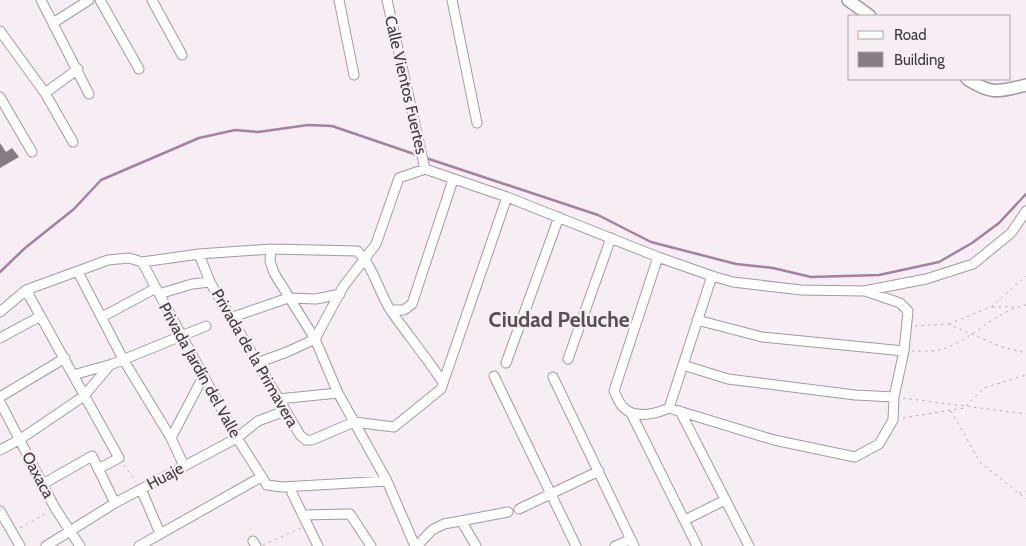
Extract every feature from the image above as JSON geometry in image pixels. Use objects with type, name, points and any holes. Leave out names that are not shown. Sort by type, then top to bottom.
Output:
[{"type":"street","points":[[42,0],[89,94]]},
{"type":"street","points":[[53,23],[89,0]]},
{"type":"street","points":[[100,0],[139,69]]},
{"type":"street","points":[[152,0],[182,55]]},
{"type":"street","points":[[339,0],[354,76]]},
{"type":"street","name":"Calle Vientos Fuertes","points":[[387,0],[424,166]]},
{"type":"street","points":[[452,0],[477,123]]},
{"type":"street","points":[[848,0],[869,15]]},
{"type":"street","points":[[0,31],[45,93],[73,142]]},
{"type":"street","points":[[45,93],[78,69]]},
{"type":"street","points":[[968,80],[984,90],[998,92],[1026,85]]},
{"type":"street","points":[[0,97],[32,152]]},
{"type":"street","points":[[257,363],[315,339],[340,294],[376,244],[399,178],[424,166],[454,180],[507,197],[658,257],[712,276],[733,282],[802,290],[864,291],[926,279],[973,264],[1011,233],[1026,211]]},
{"type":"street","points":[[391,310],[404,310],[412,304],[454,180]]},
{"type":"street","points":[[354,422],[394,427],[441,389],[442,381],[507,197]]},
{"type":"street","points":[[506,363],[559,217]]},
{"type":"street","points":[[568,359],[611,238]]},
{"type":"street","points":[[271,249],[271,266],[288,298],[315,339],[338,393],[387,481],[416,546],[432,530],[444,524],[508,512]]},
{"type":"street","points":[[0,312],[26,290],[108,260],[129,258],[142,262],[198,254],[271,249],[357,251],[366,259],[371,273],[391,310],[442,381]]},
{"type":"street","name":"Privada de la Primavera","points":[[198,254],[210,282],[233,317],[257,363],[300,435],[306,440],[312,440],[354,422]]},
{"type":"street","points":[[658,257],[614,391],[622,407],[631,413],[697,546]]},
{"type":"street","name":"Privada Jardín del Valle","points":[[142,262],[237,438],[261,478]]},
{"type":"street","points":[[78,272],[123,359],[171,438],[184,466]]},
{"type":"street","points":[[669,408],[712,276]]},
{"type":"street","points":[[102,317],[157,291],[210,282]]},
{"type":"street","points":[[26,290],[39,317],[65,358],[119,458],[98,469]]},
{"type":"street","points":[[631,413],[657,413],[669,408],[774,440],[855,457],[879,444],[893,420],[894,397],[904,351],[908,310],[900,303],[864,291]]},
{"type":"street","points":[[233,317],[288,298],[316,299],[340,294]]},
{"type":"street","points":[[0,338],[39,317]]},
{"type":"street","points":[[697,320],[762,337],[904,351]]},
{"type":"street","points":[[73,375],[110,365],[182,334],[206,326]]},
{"type":"street","points":[[0,396],[65,358]]},
{"type":"street","points":[[0,450],[20,440],[84,396],[110,365]]},
{"type":"street","points":[[683,365],[728,379],[855,395],[894,397]]},
{"type":"street","points":[[171,438],[204,375]]},
{"type":"street","points":[[494,376],[576,546]]},
{"type":"street","points":[[553,376],[633,542],[615,546]]},
{"type":"street","points":[[278,399],[338,393]]},
{"type":"street","name":"Oaxaca","points":[[0,402],[55,508],[80,546]]},
{"type":"street","name":"Huaje","points":[[46,546],[141,489],[237,438],[258,421],[285,411]]},
{"type":"street","points":[[680,412],[748,546]]},
{"type":"street","points":[[43,484],[92,456],[115,504]]},
{"type":"street","points":[[519,508],[599,471]]},
{"type":"street","points":[[138,546],[261,478],[267,485],[282,488],[387,481]]},
{"type":"street","points":[[141,489],[160,533]]},
{"type":"street","points":[[292,493],[318,546]]},
{"type":"street","points":[[685,520],[725,500]]},
{"type":"street","points":[[0,511],[20,546]]},
{"type":"street","points":[[303,515],[350,514],[371,546]]},
{"type":"street","points":[[462,522],[476,546]]},
{"type":"path","points":[[991,308],[1026,276]]},
{"type":"path","points":[[907,326],[948,324],[991,308],[1026,306]]},
{"type":"path","points":[[904,351],[939,350],[973,334],[1015,307]]},
{"type":"path","points":[[948,324],[1002,347],[1026,353]]},
{"type":"path","points":[[893,420],[964,408],[984,388],[1026,375]]},
{"type":"path","points":[[894,397],[964,408],[992,409],[1026,414]]},
{"type":"path","points":[[950,410],[980,462],[1026,499]]},
{"type":"path","points":[[119,458],[141,489]]},
{"type":"path","points":[[1018,493],[1026,491]]},
{"type":"path","points":[[12,532],[55,508]]},
{"type":"path","points":[[256,544],[307,525]]},
{"type":"building","points":[[0,143],[6,152],[12,148],[19,157],[0,168]]},
{"type":"waterway","points":[[0,272],[25,248],[74,209],[101,180],[199,138],[235,130],[258,132],[308,125],[332,126],[420,156]]},
{"type":"waterway","points":[[426,158],[598,215],[651,242],[736,264],[773,268],[811,277],[879,275],[939,262],[972,243],[999,223],[1026,194]]},
{"type":"district","name":"Ciudad Peluche","points":[[559,319]]}]
